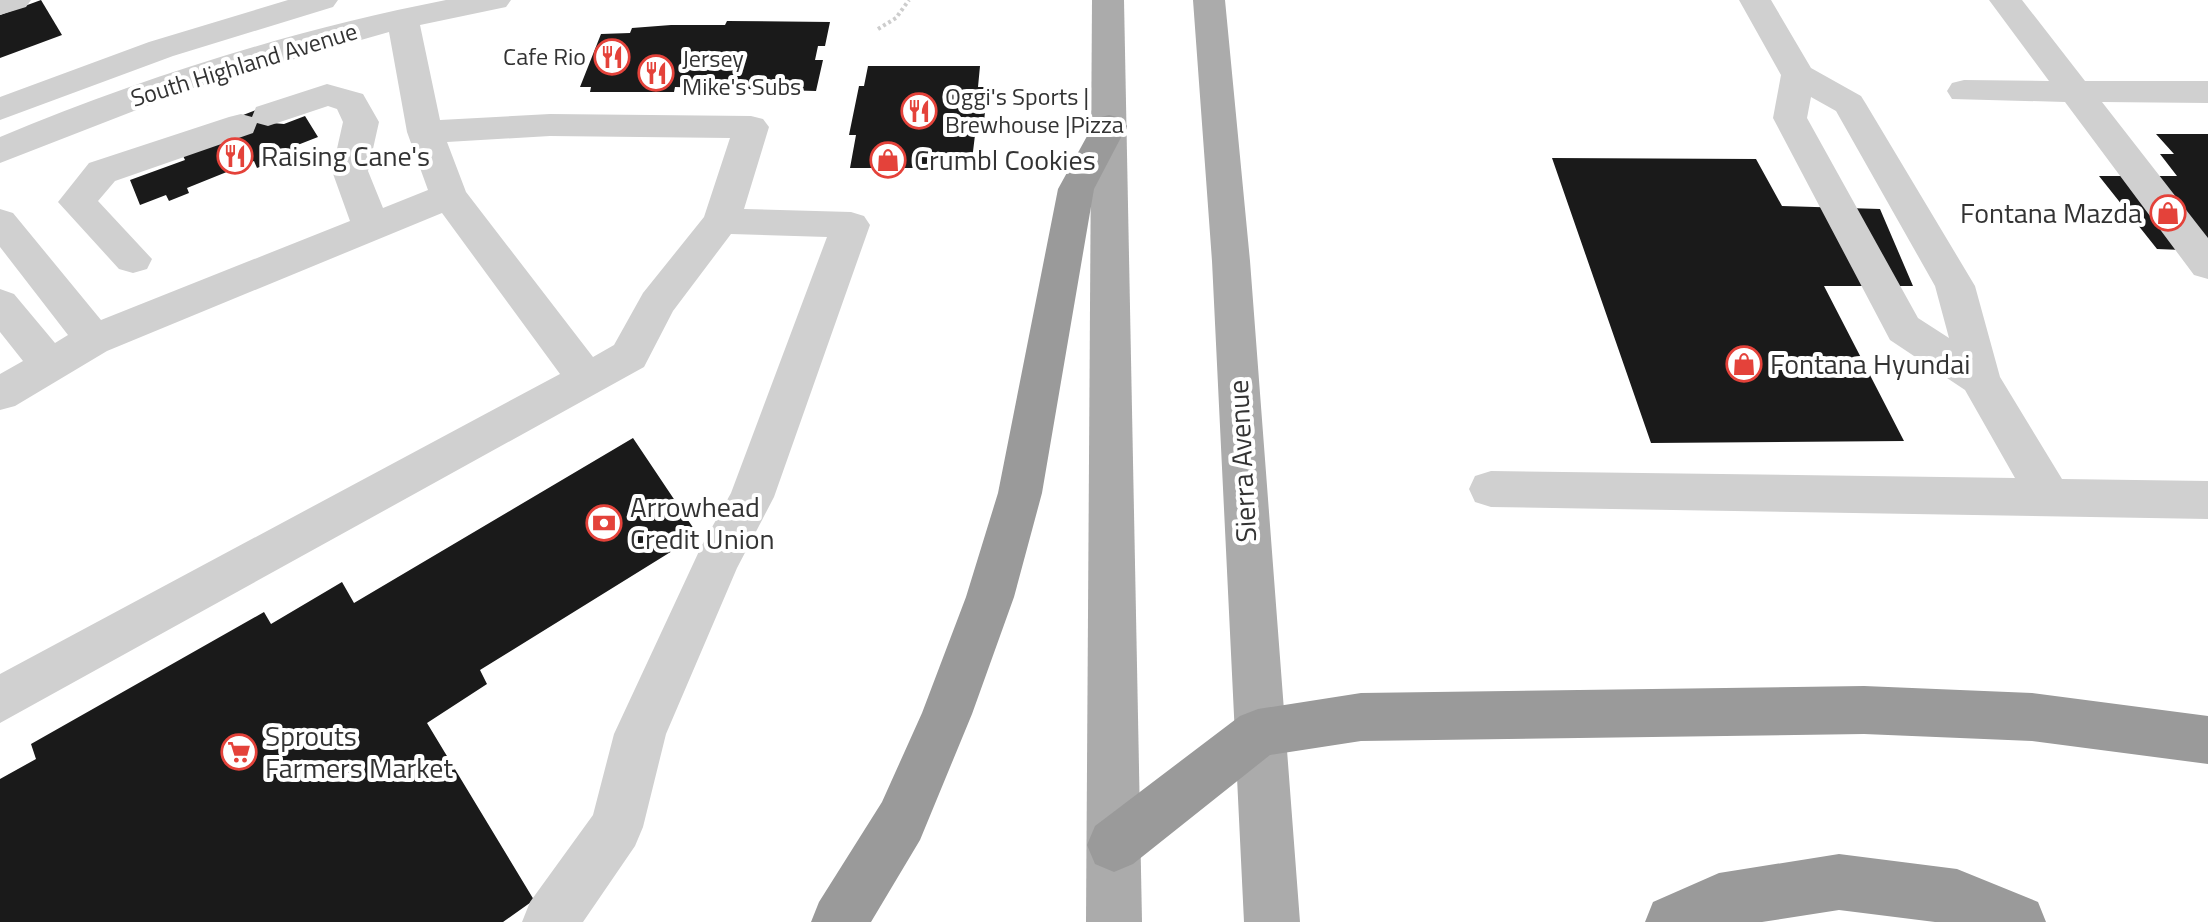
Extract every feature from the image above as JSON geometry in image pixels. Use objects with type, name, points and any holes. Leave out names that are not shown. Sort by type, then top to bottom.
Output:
[{"type":"highway","points":[[839,922],[901,821],[947,714],[990,597],[1020,493],[1076,189],[1109,126]]},
{"type":"highway","points":[[1114,845],[1258,733],[1361,717],[1864,710],[2032,717],[2208,740]]},
{"type":"highway","points":[[1673,922],[1719,901],[1839,882],[1957,897],[2018,922]]},
{"type":"main road","points":[[1108,0],[1114,922]]},
{"type":"main road","name":"Sierra Avenue","points":[[1209,0],[1231,261],[1272,922]]},
{"type":"street","points":[[0,5],[15,0]]},
{"type":"street","name":"South Highland Avenue","points":[[0,109],[161,49],[322,0]]},
{"type":"street","name":"South Highland Avenue","points":[[0,151],[120,102],[216,70],[403,19],[495,0]]},
{"type":"street","points":[[1755,0],[1798,75],[1849,104],[1955,286],[1980,379],[2050,498]]},
{"type":"street","points":[[2005,0],[2208,265]]},
{"type":"street","points":[[403,19],[425,132],[449,196],[587,380]]},
{"type":"street","points":[[1798,75],[1790,118],[1904,329],[1980,379]]},
{"type":"street","points":[[1964,91],[2208,92]]},
{"type":"street","points":[[133,259],[77,202],[102,172],[327,95],[351,102],[361,122],[350,171],[371,227]]},
{"type":"street","points":[[0,700],[452,450],[629,356],[657,303],[721,221],[751,127],[550,125],[425,132]]},
{"type":"street","points":[[0,394],[93,340],[449,196]]},
{"type":"street","points":[[550,922],[616,827],[640,734],[717,561],[752,497],[851,225],[721,221]]},
{"type":"street","points":[[0,222],[59,292],[93,340]]},
{"type":"street","points":[[0,304],[49,365]]},
{"type":"street","points":[[1491,489],[2208,500]]},
{"type":"path","points":[[878,29],[896,18],[909,0]]},
{"type":"building","points":[[41,0],[62,35],[0,58],[0,15]]},
{"type":"building","points":[[727,21],[830,22],[825,46],[818,46],[815,60],[823,60],[816,91],[675,87],[674,92],[590,92],[591,87],[580,87],[601,34],[630,33],[632,28],[671,25],[725,25]]},
{"type":"building","name":"Oggi's Sports | Brewhouse |Pizza","points":[[868,66],[980,66],[978,87],[987,87],[983,135],[975,135],[971,168],[850,168],[856,135],[849,135],[859,86],[864,86]]},
{"type":"building","name":"Raising Cane's","points":[[264,107],[272,123],[284,124],[305,116],[318,137],[295,146],[298,152],[257,168],[254,161],[187,188],[189,193],[169,201],[166,195],[140,205],[130,180],[185,160],[176,141]]},
{"type":"building","name":"Fontana Mazda","points":[[2156,134],[2208,134],[2208,251],[2157,249],[2099,176],[2177,176],[2160,154],[2174,154]]},
{"type":"building","name":"Fontana Hyundai","points":[[1552,158],[1756,159],[1782,206],[1880,209],[1913,286],[1824,286],[1904,441],[1651,443]]},
{"type":"building","name":"Sprouts Farmers Market","points":[[633,438],[698,535],[480,670],[487,684],[427,723],[534,900],[503,922],[0,922],[0,779],[36,759],[31,744],[264,612],[271,624],[342,582],[354,603]]},
{"type":"place","name":"Cafe Rio","points":[[612,57]]},
{"type":"place","name":"Jersey Mike's Subs","points":[[656,73]]},
{"type":"place","name":"Oggi's Sports | Brewhouse |Pizza","points":[[919,111]]},
{"type":"place","name":"Raising Cane's","points":[[235,156]]},
{"type":"place","name":"Crumbl Cookies","points":[[888,160]]},
{"type":"place","name":"Fontana Mazda","points":[[2168,213]]},
{"type":"place","name":"Fontana Hyundai","points":[[1744,364]]},
{"type":"place","name":"Arrowhead Credit Union","points":[[604,523]]},
{"type":"place","name":"Sprouts Farmers Market","points":[[239,752]]}]
